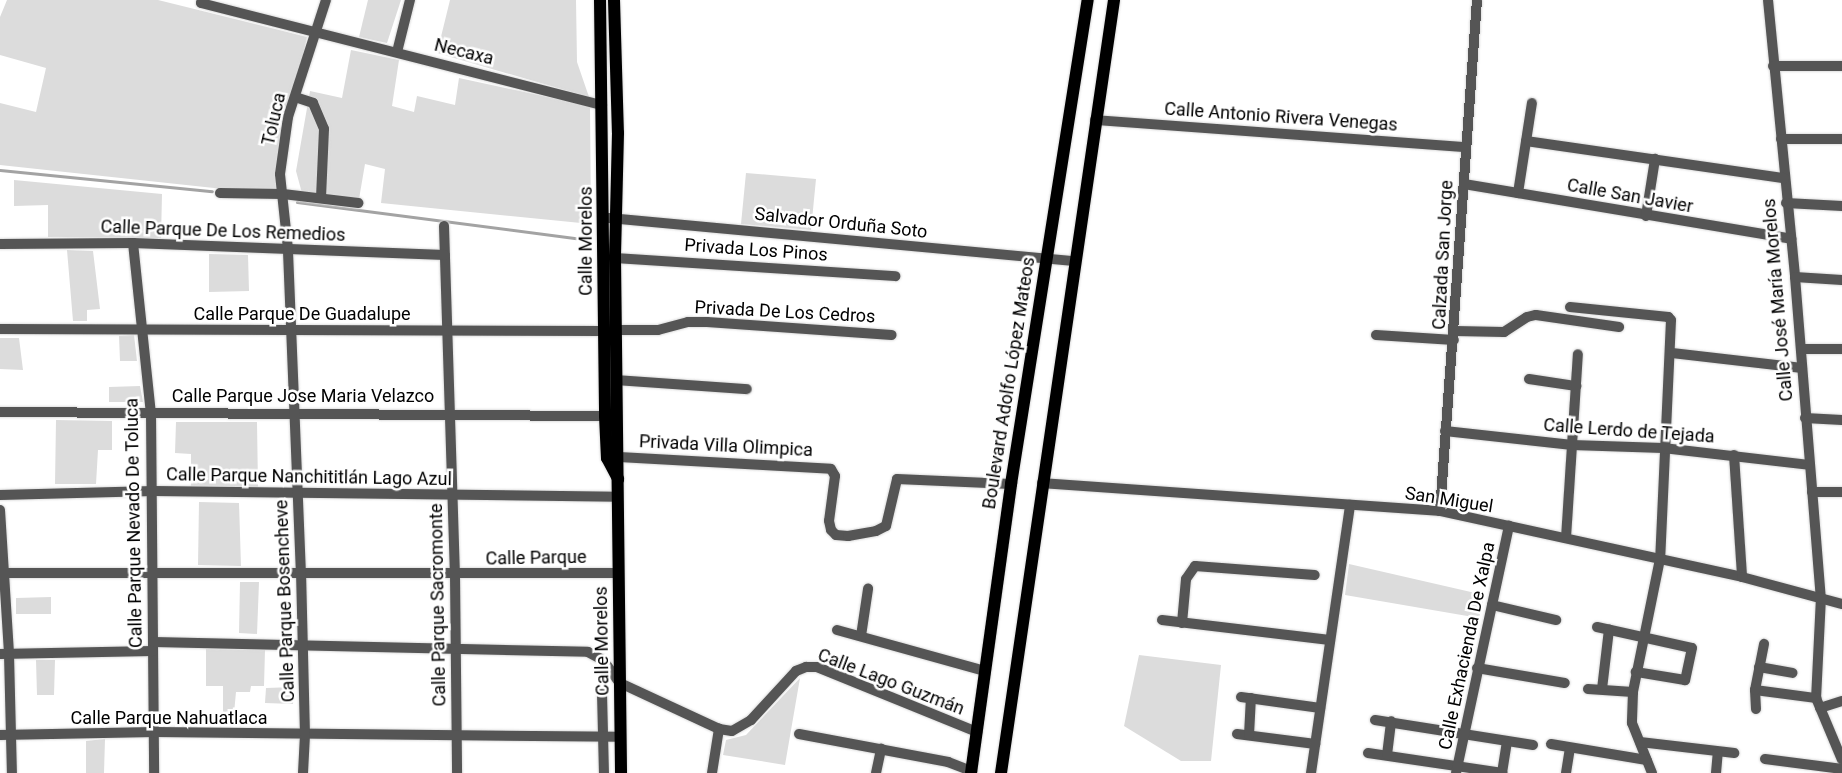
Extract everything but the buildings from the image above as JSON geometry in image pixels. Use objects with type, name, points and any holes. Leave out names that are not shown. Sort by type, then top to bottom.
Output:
[{"type":"main road","name":"Calle Morelos","points":[[600,0],[602,105],[610,218],[615,258],[605,416],[607,458],[618,479]]},
{"type":"main road","name":"Calle Morelos","points":[[614,0],[618,133],[610,218],[611,330],[617,380],[619,457],[618,573],[621,773]]},
{"type":"main road","name":"Boulevard Adolfo López Mateos","points":[[974,772],[977,732],[1010,484],[1045,257],[1088,0]]},
{"type":"main road","points":[[1001,773],[1074,261],[1114,0]]},
{"type":"street","name":"Toluca","points":[[288,249],[280,174],[284,143],[295,97],[326,0]]},
{"type":"street","points":[[397,52],[410,0]]},
{"type":"street","name":"Calzada San Jorge","points":[[1440,511],[1445,431],[1455,336],[1465,147],[1477,0]]},
{"type":"street","name":"Calle José María Morelos","points":[[1768,0],[1786,203],[1795,277],[1821,597],[1818,703]]},
{"type":"street","name":"Necaxa","points":[[201,2],[602,105]]},
{"type":"street","points":[[1773,66],[1842,66]]},
{"type":"street","points":[[295,97],[313,103],[324,128],[321,198]]},
{"type":"street","points":[[1518,193],[1532,103]]},
{"type":"street","name":"Calle Antonio Rivera Venegas","points":[[1095,120],[1465,147]]},
{"type":"street","points":[[1780,140],[1842,139]]},
{"type":"street","points":[[1526,141],[1784,178]]},
{"type":"street","points":[[1646,216],[1655,159]]},
{"type":"street","name":"Calle San Javier","points":[[1464,184],[1791,239]]},
{"type":"street","points":[[220,193],[283,194],[358,203]]},
{"type":"street","points":[[1786,203],[1842,206]]},
{"type":"street","name":"Salvador Orduña Soto","points":[[610,218],[1074,261]]},
{"type":"street","name":"Calle Parque Sacromonte","points":[[444,226],[455,575],[457,773]]},
{"type":"street","name":"Calle Parque De Los Remedios","points":[[0,244],[133,243],[445,255]]},
{"type":"street","name":"Calle Parque Nevado De Toluca","points":[[133,243],[140,329],[151,413],[154,491],[154,773]]},
{"type":"street","name":"Calle Parque Bosencheve","points":[[288,249],[301,575],[305,735],[303,773]]},
{"type":"street","name":"Privada Los Pinos","points":[[615,258],[895,276]]},
{"type":"street","points":[[1795,277],[1842,280]]},
{"type":"street","points":[[1570,307],[1671,319],[1672,353],[1663,448],[1660,559],[1633,692],[1632,723],[1652,773]]},
{"type":"street","points":[[1376,335],[1455,336],[1504,332],[1527,317],[1536,315],[1619,327]]},
{"type":"street","name":"Privada De Los Cedros","points":[[611,330],[658,330],[702,322],[892,334]]},
{"type":"street","name":"Calle Parque De Guadalupe","points":[[0,329],[290,332],[611,330]]},
{"type":"street","points":[[1801,349],[1842,349]]},
{"type":"street","points":[[1672,353],[1802,368]]},
{"type":"street","points":[[1566,538],[1578,354]]},
{"type":"street","points":[[1529,379],[1576,386]]},
{"type":"street","points":[[617,380],[747,389]]},
{"type":"street","name":"Calle Parque Jose Maria Velazco","points":[[0,412],[449,413],[605,416]]},
{"type":"street","points":[[1805,418],[1842,420]]},
{"type":"street","name":"Calle Lerdo de Tejada","points":[[1445,431],[1572,445],[1663,448],[1809,465]]},
{"type":"street","points":[[1734,455],[1742,577]]},
{"type":"street","name":"Privada Villa Olimpica","points":[[619,457],[830,469],[835,476],[829,521],[831,530],[848,536],[876,531],[886,526],[897,479],[1010,484]]},
{"type":"street","name":"San Miguel","points":[[1042,482],[1440,511],[1742,577],[1842,604]]},
{"type":"street","name":"Calle Parque Nanchititlán Lago Azul","points":[[0,495],[154,491],[618,497]]},
{"type":"street","points":[[1812,492],[1842,492]]},
{"type":"street","points":[[1311,773],[1350,505]]},
{"type":"street","points":[[0,510],[5,654],[12,773]]},
{"type":"street","name":"Calle Exhacienda De Xalpa","points":[[1457,769],[1477,668],[1510,526]]},
{"type":"street","points":[[1182,622],[1186,578],[1195,566],[1315,575]]},
{"type":"street","name":"Calle Parque","points":[[3,573],[154,575],[618,573]]},
{"type":"street","points":[[861,636],[868,590]]},
{"type":"street","points":[[1492,605],[1556,620]]},
{"type":"street","points":[[1162,620],[1330,640]]},
{"type":"street","points":[[1597,627],[1691,646],[1692,656],[1685,680],[1636,672]]},
{"type":"street","points":[[1602,689],[1609,629]]},
{"type":"street","points":[[836,630],[986,671]]},
{"type":"street","points":[[5,654],[154,646],[302,644],[588,652],[603,660],[620,683]]},
{"type":"street","points":[[1756,709],[1756,690],[1764,644]]},
{"type":"street","points":[[1759,666],[1792,673]]},
{"type":"street","name":"Calle Lago Guzmán","points":[[620,683],[719,728],[732,731],[744,726],[796,671],[806,667],[816,667],[977,732]]},
{"type":"street","points":[[1477,668],[1564,682]]},
{"type":"street","points":[[1588,689],[1633,692]]},
{"type":"street","points":[[1756,690],[1818,703],[1842,700]]},
{"type":"street","points":[[602,693],[604,773]]},
{"type":"street","points":[[1249,735],[1246,697],[1320,708]]},
{"type":"street","points":[[1818,703],[1842,760]]},
{"type":"street","points":[[1375,720],[1533,745]]},
{"type":"street","points":[[1387,754],[1391,722]]},
{"type":"street","points":[[712,773],[719,728]]},
{"type":"street","name":"Calle Parque Nahuatlaca","points":[[0,735],[155,732],[305,735],[620,736]]},
{"type":"street","points":[[799,734],[948,762],[974,772]]},
{"type":"street","points":[[1237,734],[1315,744]]},
{"type":"street","points":[[1368,753],[1387,754],[1457,769],[1502,773],[1507,740]]},
{"type":"street","points":[[1640,742],[1734,753]]},
{"type":"street","points":[[1551,744],[1647,760]]},
{"type":"street","points":[[1566,773],[1570,748]]},
{"type":"street","points":[[876,773],[881,749]]},
{"type":"street","points":[[1716,773],[1718,752]]},
{"type":"street","points":[[1764,759],[1842,769]]},
{"type":"street","points":[[1787,773],[1788,761]]},
{"type":"shaded area","points":[[7,0],[158,0],[307,37],[280,160],[288,196],[0,165],[0,103],[36,112],[46,68],[0,55],[0,17]]},
{"type":"shaded area","points":[[368,0],[401,0],[387,43],[359,37]]},
{"type":"shaded area","points":[[450,0],[576,0],[577,62],[589,97],[437,53]]},
{"type":"shaded area","points":[[351,50],[399,60],[392,106],[414,112],[417,96],[455,105],[459,78],[590,106],[591,224],[381,203],[385,169],[365,164],[359,199],[303,197],[296,171],[310,91],[342,98]]},
{"type":"shaded area","points":[[746,173],[816,179],[811,230],[741,224]]},
{"type":"shaded area","points":[[14,180],[162,194],[161,238],[48,237],[48,205],[14,206]]},
{"type":"shaded area","points":[[67,250],[93,251],[100,309],[87,310],[87,321],[73,321]]},
{"type":"shaded area","points":[[209,254],[248,255],[249,291],[209,292]]},
{"type":"shaded area","points":[[134,335],[137,361],[120,361],[119,336]]},
{"type":"shaded area","points":[[0,338],[19,338],[23,370],[0,369]]},
{"type":"shaded area","points":[[140,386],[143,402],[109,402],[109,387]]},
{"type":"shaded area","points":[[56,420],[112,421],[112,450],[98,450],[96,484],[55,484]]},
{"type":"shaded area","points":[[176,422],[257,422],[258,487],[191,486],[191,454],[175,453]]},
{"type":"shaded area","points":[[199,502],[239,503],[241,566],[198,565]]},
{"type":"shaded area","points":[[1349,564],[1484,595],[1479,618],[1345,595]]},
{"type":"shaded area","points":[[240,582],[259,582],[257,634],[239,633]]},
{"type":"shaded area","points":[[51,597],[51,614],[16,614],[16,598]]},
{"type":"shaded area","points":[[206,649],[265,650],[264,686],[251,686],[250,692],[236,692],[233,724],[223,722],[223,686],[206,686]]},
{"type":"shaded area","points":[[1139,655],[1221,665],[1211,761],[1181,761],[1124,726]]},
{"type":"shaded area","points":[[36,660],[55,660],[54,695],[37,695]]},
{"type":"shaded area","points":[[800,678],[785,765],[723,755],[726,740],[746,735]]},
{"type":"shaded area","points":[[294,687],[293,704],[265,703],[266,688]]},
{"type":"shaded area","points":[[105,739],[104,773],[86,773],[86,741]]},
{"type":"waterway","points":[[0,170],[212,191]]},
{"type":"waterway","points":[[297,202],[588,240]]}]
